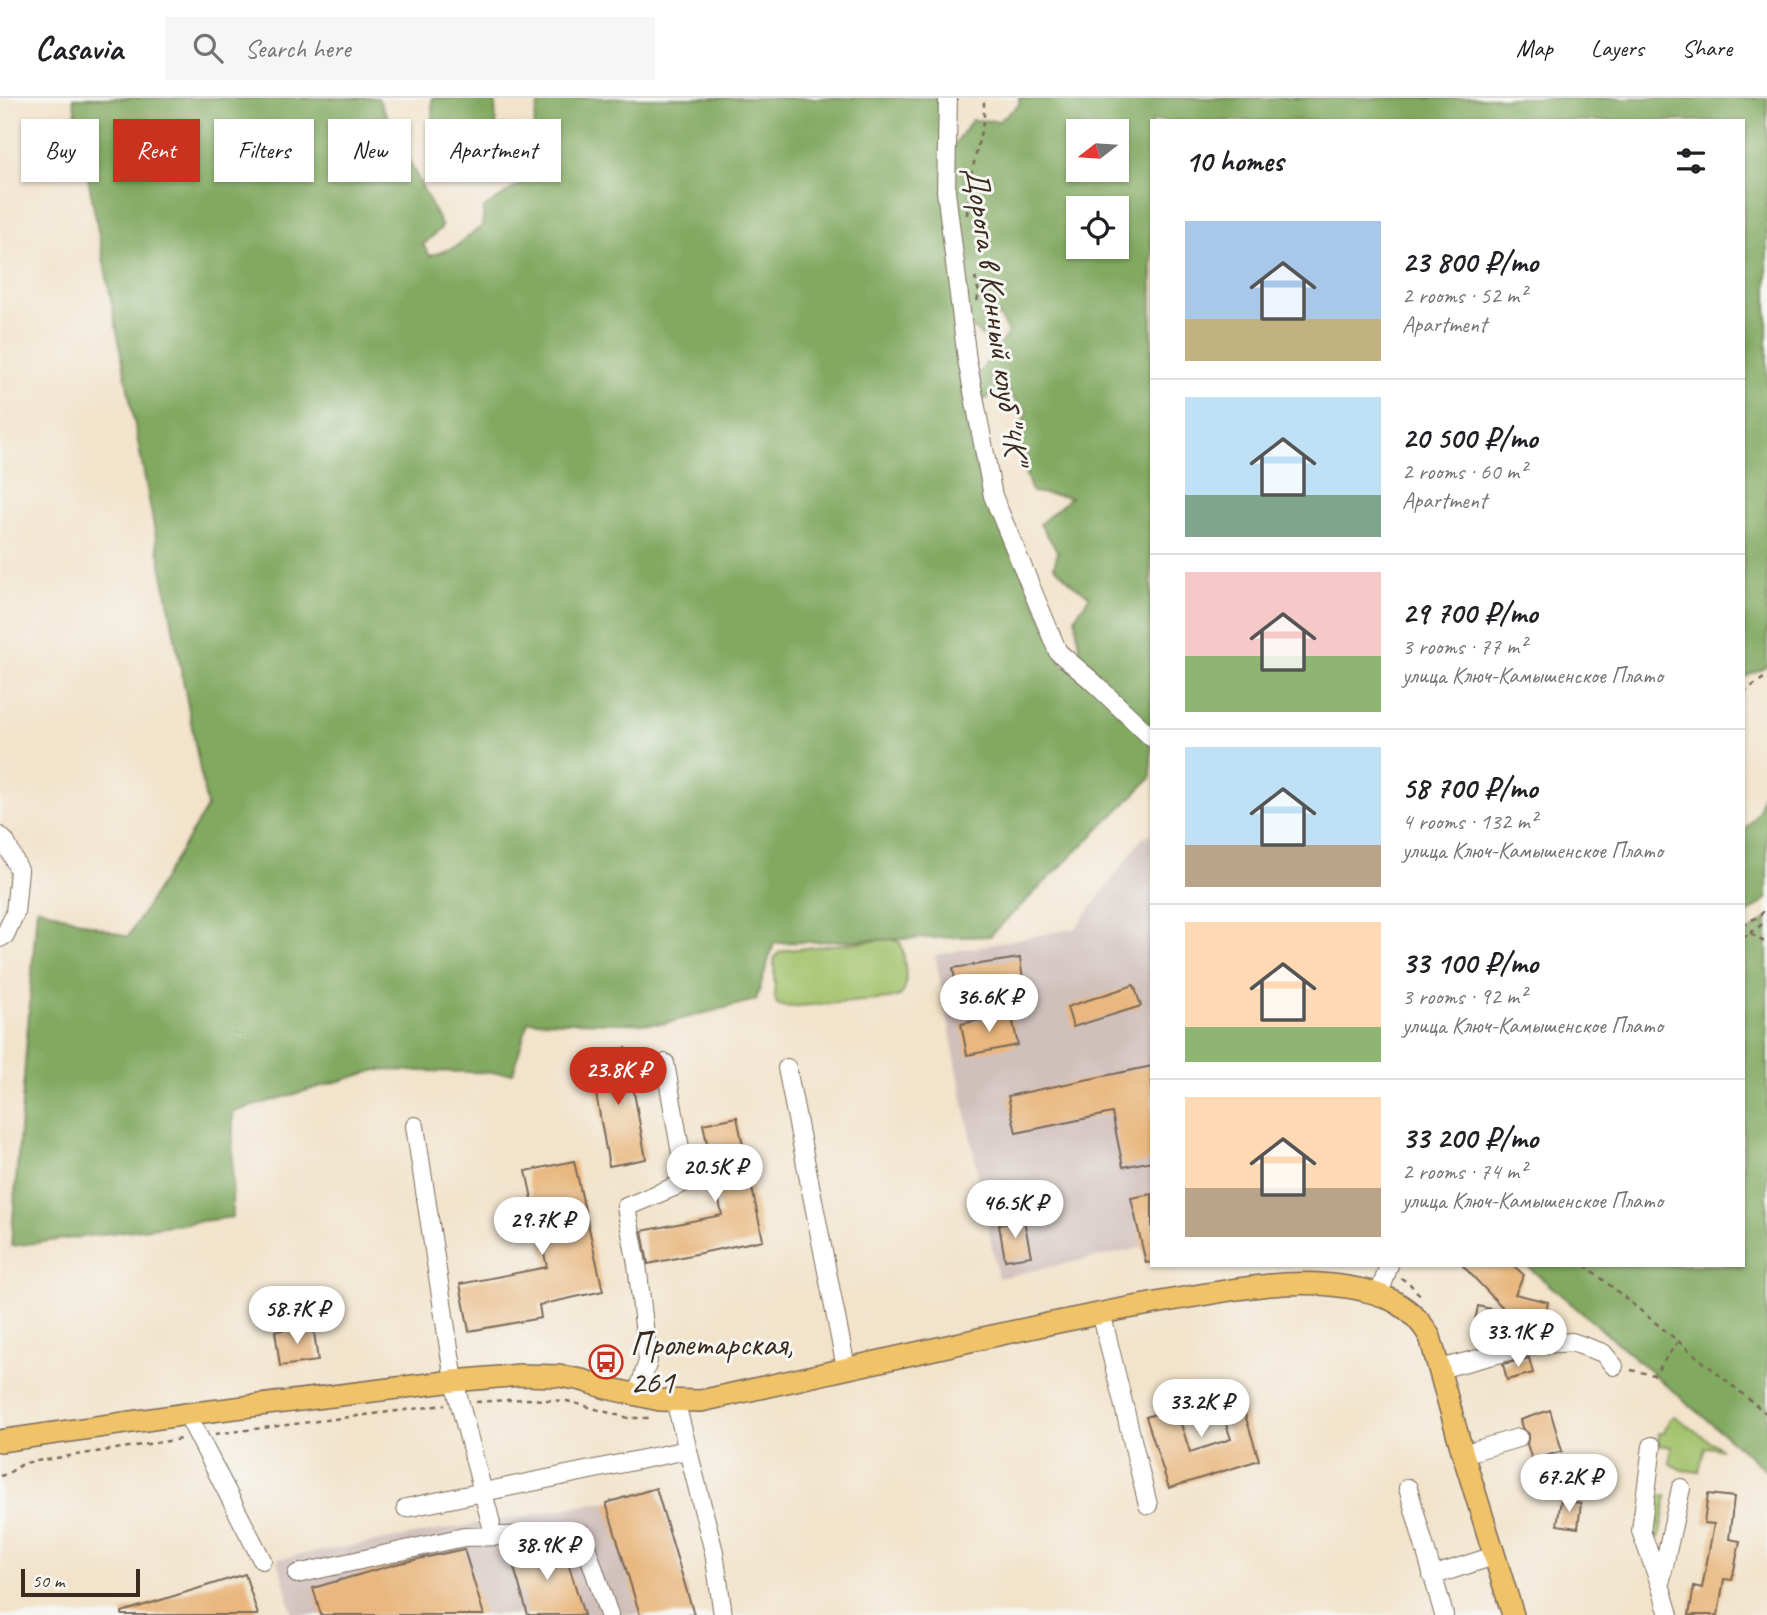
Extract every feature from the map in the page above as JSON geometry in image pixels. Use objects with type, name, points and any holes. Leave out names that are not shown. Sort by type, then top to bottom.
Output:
[{"type":"main road","points":[[0,1441],[187,1414],[520,1375],[559,1376],[582,1380],[660,1400],[701,1401],[1101,1312],[1238,1288],[1282,1284],[1333,1285],[1379,1295],[1403,1306],[1424,1326],[1430,1337],[1513,1615]]},
{"type":"street","name":"Дорога в Конный клуб \"4К\"","points":[[948,98],[946,191],[967,360],[993,496],[1058,652],[1150,736]]},
{"type":"street","points":[[0,836],[19,870],[15,913],[5,935],[0,938]]},
{"type":"street","points":[[637,1396],[648,1361],[637,1264],[626,1208],[685,1182],[665,1063]]},
{"type":"street","points":[[787,1068],[846,1368]]},
{"type":"street","points":[[415,1126],[454,1381],[491,1523]]},
{"type":"street","points":[[1379,1295],[1388,1267]]},
{"type":"street","points":[[1101,1312],[1148,1505]]},
{"type":"street","points":[[1439,1369],[1533,1345],[1572,1342],[1603,1353],[1614,1366]]},
{"type":"street","points":[[675,1400],[714,1552],[723,1615]]},
{"type":"street","points":[[187,1414],[262,1560]]},
{"type":"street","points":[[1463,1454],[1518,1438]]},
{"type":"street","points":[[1652,1446],[1640,1531],[1670,1615]]},
{"type":"street","points":[[406,1508],[687,1450]]},
{"type":"street","points":[[1408,1488],[1444,1615]]},
{"type":"street","points":[[1660,1584],[1681,1488]]},
{"type":"street","points":[[297,1574],[464,1537],[582,1534],[609,1615]]},
{"type":"street","points":[[1432,1576],[1494,1556]]},
{"type":"path","points":[[967,221],[969,185],[984,118],[984,98]]},
{"type":"path","points":[[972,267],[979,293],[976,306]]},
{"type":"path","points":[[1745,691],[1767,676]]},
{"type":"path","points":[[1745,924],[1767,908]]},
{"type":"path","points":[[1745,937],[1767,921]]},
{"type":"path","points":[[1750,933],[1767,944]]},
{"type":"path","points":[[1587,1267],[1767,1414]]},
{"type":"path","points":[[1614,1366],[1654,1375],[1678,1342]]},
{"type":"shaded area","points":[[1150,834],[1150,1246],[998,1278],[935,955],[1076,928],[1143,837]]},
{"type":"shaded area","points":[[657,1487],[695,1615],[293,1615],[277,1559],[608,1501]]},
{"type":"green space","points":[[73,98],[378,98],[388,119],[328,119],[328,182],[411,182],[411,165],[442,227],[423,245],[430,256],[455,247],[482,226],[484,208],[521,182],[561,182],[561,119],[535,119],[540,98],[936,98],[952,148],[972,120],[999,121],[1019,105],[1019,98],[1767,98],[1767,666],[1763,669],[1745,677],[1745,119],[1150,119],[1150,779],[990,936],[774,943],[756,1000],[662,1024],[528,1021],[513,1073],[377,1070],[233,1112],[232,1217],[11,1246],[37,907],[128,937],[207,807],[89,182],[99,182],[99,119],[77,119]],"holes":[[[999,314],[1008,333],[967,390],[981,401],[1005,388],[1027,411],[1015,443],[1032,492],[1071,497],[1040,524],[1058,552],[1054,566],[1090,596],[1075,617],[1081,658],[1064,667],[976,468],[963,402],[968,323],[982,336]]]},
{"type":"green space","points":[[432,98],[496,98],[496,119],[432,119]]},
{"type":"green space","points":[[1767,780],[1767,899],[1745,916],[1745,829],[1758,812]]},
{"type":"green space","points":[[1767,918],[1767,1471],[1528,1267],[1745,1267],[1745,936]]},
{"type":"green space","points":[[890,939],[900,942],[903,953],[905,985],[900,995],[890,999],[785,1007],[777,1004],[774,959],[778,953]]},
{"type":"green space","points":[[1674,1416],[1721,1449],[1705,1447],[1699,1472],[1682,1470],[1670,1464],[1671,1447],[1658,1445],[1659,1433],[1664,1433],[1669,1420]]},
{"type":"green space","points":[[1654,1496],[1667,1496],[1659,1538],[1648,1536]]},
{"type":"building","points":[[1020,958],[1024,988],[958,998],[953,968]]},
{"type":"building","points":[[1134,985],[1141,1006],[1073,1027],[1067,1007]]},
{"type":"building","points":[[1011,1013],[1018,1045],[967,1055],[961,1024]]},
{"type":"building","points":[[626,1048],[646,1159],[609,1166],[589,1055]]},
{"type":"building","points":[[1150,1066],[1150,1161],[1123,1167],[1112,1113],[1016,1133],[1008,1096]]},
{"type":"building","points":[[737,1117],[763,1240],[648,1264],[642,1231],[722,1215],[703,1124]]},
{"type":"building","points":[[574,1161],[603,1291],[539,1305],[541,1318],[469,1331],[460,1284],[547,1267],[526,1171]]},
{"type":"building","points":[[1150,1194],[1150,1262],[1146,1263],[1131,1198]]},
{"type":"building","points":[[1024,1220],[1031,1256],[1005,1260],[999,1225]]},
{"type":"building","points":[[1464,1267],[1515,1267],[1524,1275],[1515,1294],[1548,1302],[1543,1327],[1517,1322],[1514,1318],[1512,1329],[1475,1321],[1478,1306],[1508,1313]]},
{"type":"building","points":[[313,1325],[318,1361],[280,1366],[275,1331]]},
{"type":"building","points":[[1529,1358],[1533,1373],[1507,1380],[1503,1364]]},
{"type":"building","points":[[1214,1389],[1222,1412],[1242,1405],[1259,1460],[1169,1488],[1146,1417],[1171,1409],[1169,1404]],"holes":[[[1222,1412],[1231,1439],[1190,1452],[1181,1424]]]},
{"type":"building","points":[[1550,1410],[1562,1451],[1532,1460],[1527,1444],[1529,1434],[1522,1428],[1520,1420]]},
{"type":"building","points":[[656,1488],[694,1615],[640,1615],[606,1503]]},
{"type":"building","points":[[1708,1494],[1734,1497],[1729,1539],[1740,1541],[1732,1580],[1724,1579],[1718,1615],[1689,1615],[1694,1586],[1702,1588],[1714,1524],[1704,1523]]},
{"type":"building","points":[[1561,1500],[1581,1503],[1578,1528],[1557,1525]]},
{"type":"building","points":[[563,1546],[584,1615],[528,1615],[510,1554],[535,1547]]},
{"type":"building","points":[[464,1549],[484,1615],[321,1615],[313,1588],[396,1564]]},
{"type":"building","points":[[245,1574],[258,1615],[122,1615],[122,1612]]},
{"type":"place","name":"Пролетарская, 261","points":[[606,1362]]}]
